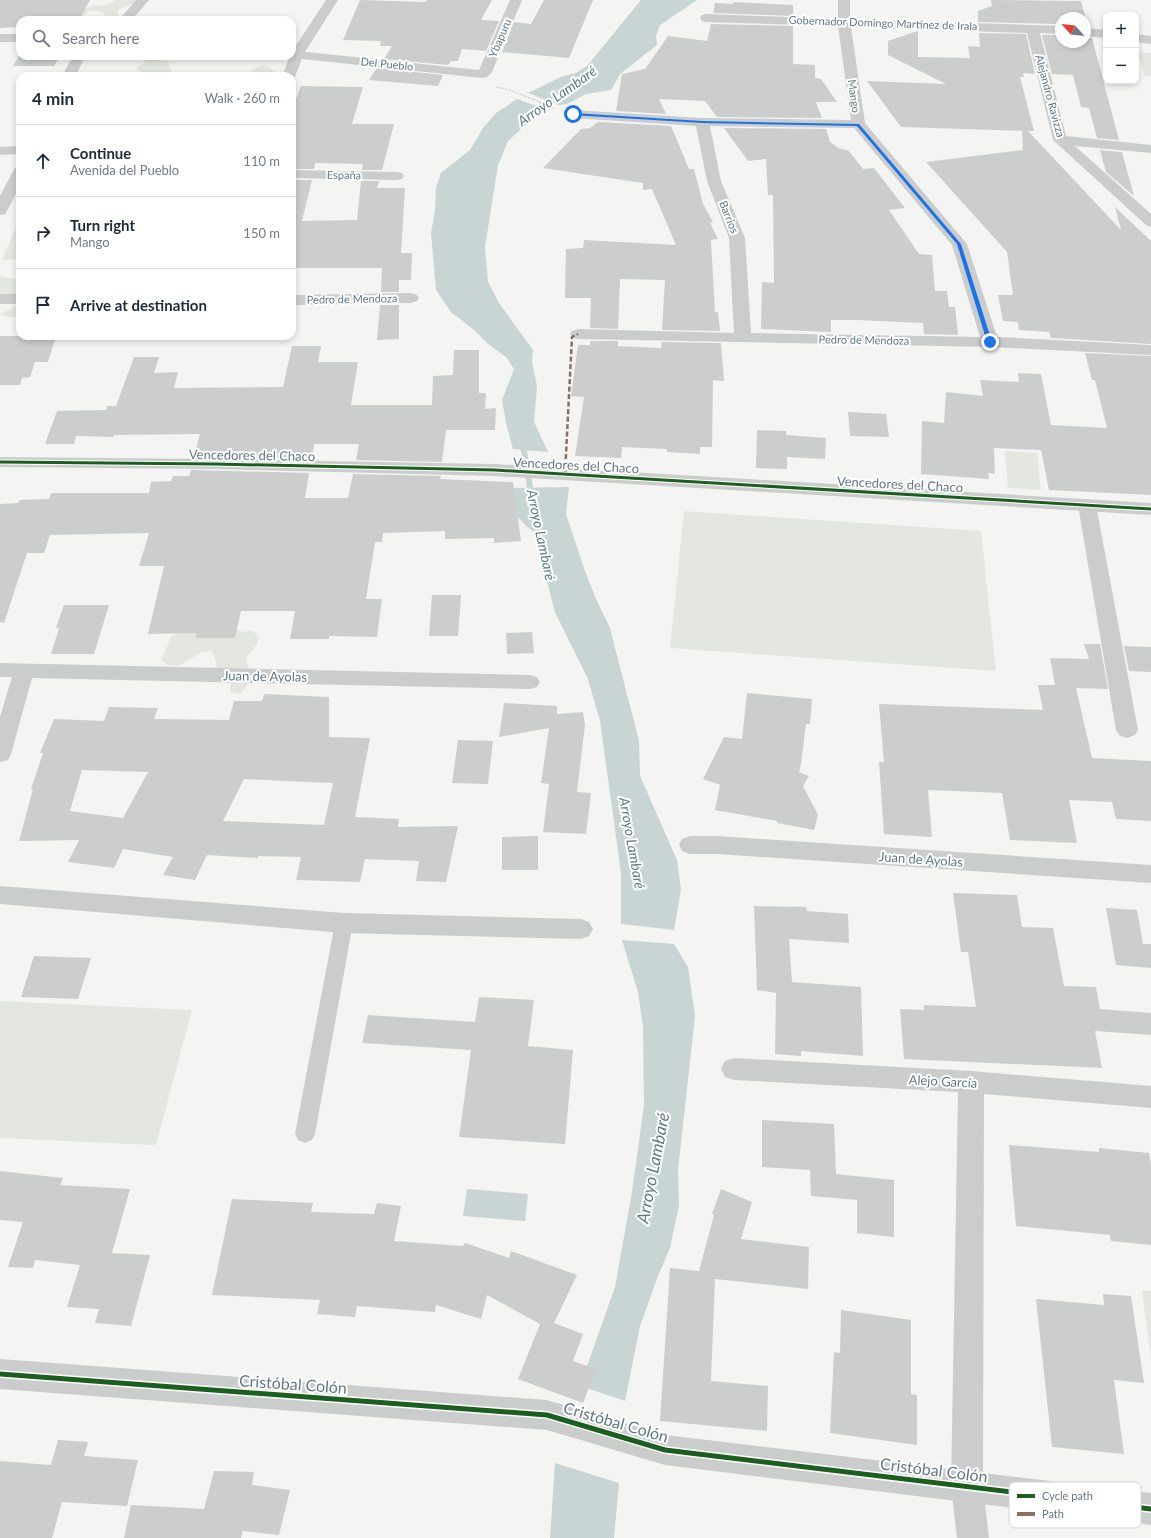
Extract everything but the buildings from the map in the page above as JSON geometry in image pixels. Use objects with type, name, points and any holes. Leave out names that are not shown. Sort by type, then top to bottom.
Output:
[{"type":"street","points":[[129,16],[143,0]]},
{"type":"street","points":[[296,53],[332,0]]},
{"type":"street","name":"Ybapuru","points":[[482,74],[485,72],[516,0]]},
{"type":"street","name":"Mango","points":[[844,0],[844,22],[858,124],[959,244],[990,342]]},
{"type":"street","name":"Gobernador Domingo Martínez de Irala","points":[[706,18],[1055,30]]},
{"type":"street","name":"Alejandro Ravizza","points":[[1032,28],[1060,140],[1151,222]]},
{"type":"street","points":[[1091,33],[1103,34]]},
{"type":"street","points":[[0,38],[16,38]]},
{"type":"street","points":[[1139,38],[1151,40]]},
{"type":"street","name":"Del Pueblo","points":[[296,54],[482,74]]},
{"type":"street","points":[[71,72],[77,60]]},
{"type":"street","points":[[290,72],[293,60]]},
{"type":"street","points":[[573,114],[702,122],[858,124]]},
{"type":"street","name":"Barrios","points":[[702,122],[714,182],[738,238],[743,338]]},
{"type":"street","points":[[1060,140],[1151,149]]},
{"type":"street","points":[[0,151],[16,150]]},
{"type":"street","name":"España","points":[[296,174],[397,176]]},
{"type":"street","points":[[0,211],[16,179]]},
{"type":"street","name":"Pedro de Mendoza","points":[[296,300],[411,298]]},
{"type":"street","points":[[0,299],[16,299]]},
{"type":"street","name":"Pedro de Mendoza","points":[[578,334],[990,342],[1151,350]]},
{"type":"street","name":"Vencedores del Chaco","points":[[0,462],[222,464],[495,470],[1151,508]]},
{"type":"street","points":[[1087,505],[1127,730]]},
{"type":"street","name":"Juan de Ayolas","points":[[0,670],[530,682]]},
{"type":"street","points":[[0,754],[24,671]]},
{"type":"street","name":"Juan de Ayolas","points":[[690,846],[717,846],[1151,874]]},
{"type":"street","points":[[0,895],[344,923],[581,929]]},
{"type":"street","name":"Alejo García","points":[[734,1069],[972,1082],[1151,1097]]},
{"type":"street","points":[[972,1082],[967,1486],[973,1538]]},
{"type":"street","name":"Cristóbal Colón","points":[[0,1374],[547,1415],[664,1450],[1009,1491]]},
{"type":"street","name":"Cristóbal Colón","points":[[1141,1508],[1151,1509]]},
{"type":"lane","points":[[305,1134],[344,923]]},
{"type":"path","points":[[514,92],[556,109]]},
{"type":"shaded area","points":[[115,0],[142,0],[118,10],[118,16],[106,16],[102,12],[89,11],[83,16],[48,16],[80,10],[92,6],[107,5]]},
{"type":"shaded area","points":[[1139,52],[1151,53],[1151,76],[1145,76]]},
{"type":"shaded area","points":[[147,60],[162,60],[168,61],[172,72],[141,72],[136,69]]},
{"type":"shaded area","points":[[263,65],[269,67],[275,72],[251,72],[252,70]]},
{"type":"shaded area","points":[[16,227],[16,259],[2,260]]},
{"type":"shaded area","points":[[0,276],[16,279],[16,299],[0,301]]},
{"type":"shaded area","points":[[15,306],[16,317],[8,317],[1,314]]},
{"type":"shaded area","points":[[1005,451],[1037,453],[1041,490],[1008,488]]},
{"type":"shaded area","points":[[684,511],[981,531],[996,671],[670,648]]},
{"type":"shaded area","points":[[234,628],[242,632],[252,630],[259,637],[257,644],[246,658],[250,680],[240,694],[230,692],[231,684],[216,673],[216,662],[211,651],[201,652],[178,666],[167,665],[161,659],[172,636],[192,629]]},
{"type":"shaded area","points":[[0,1001],[192,1010],[156,1145],[0,1138]]},
{"type":"shaded area","points":[[1142,1290],[1151,1291],[1151,1358]]},
{"type":"water","points":[[641,0],[697,0],[660,25],[656,36],[657,45],[620,74],[611,90],[586,94],[567,104],[559,105],[528,93],[563,76],[576,73],[587,66]]},
{"type":"water","points":[[517,99],[548,110],[537,115],[508,141],[498,165],[485,247],[488,282],[499,303],[533,350],[532,362],[537,386],[534,422],[548,452],[513,449],[502,400],[514,369],[506,357],[488,344],[474,330],[451,312],[436,290],[431,233],[435,211],[436,188],[441,173],[470,150],[483,128],[496,113]]},
{"type":"water","points":[[569,487],[566,514],[585,571],[610,628],[639,741],[640,776],[677,860],[681,890],[674,930],[621,924],[621,873],[600,721],[588,679],[555,612],[534,532],[513,512],[513,488]]},
{"type":"water","points":[[622,940],[674,944],[688,967],[695,1016],[678,1170],[679,1205],[670,1248],[640,1326],[625,1401],[580,1386],[615,1287],[632,1192],[644,1105],[643,1027],[638,992]]},
{"type":"water","points":[[467,1189],[528,1194],[525,1221],[463,1216]]},
{"type":"water","points":[[555,1463],[619,1483],[614,1538],[550,1538]]},
{"type":"waterway","name":"Arroyo Lambaré","points":[[530,112],[556,95]]},
{"type":"waterway","name":"Arroyo Lambaré","points":[[522,439],[532,499]]},
{"type":"marked path","points":[[565,474],[572,337],[578,334]]},
{"type":"cycle path","points":[[0,462],[214,464],[495,470],[1151,509]]},
{"type":"cycle path","points":[[0,1374],[547,1415],[665,1450],[1009,1492]]},
{"type":"cycle path","points":[[1141,1508],[1151,1509]]},
{"type":"route","points":[[573,114],[702,122],[858,124],[959,244],[990,342]]}]
